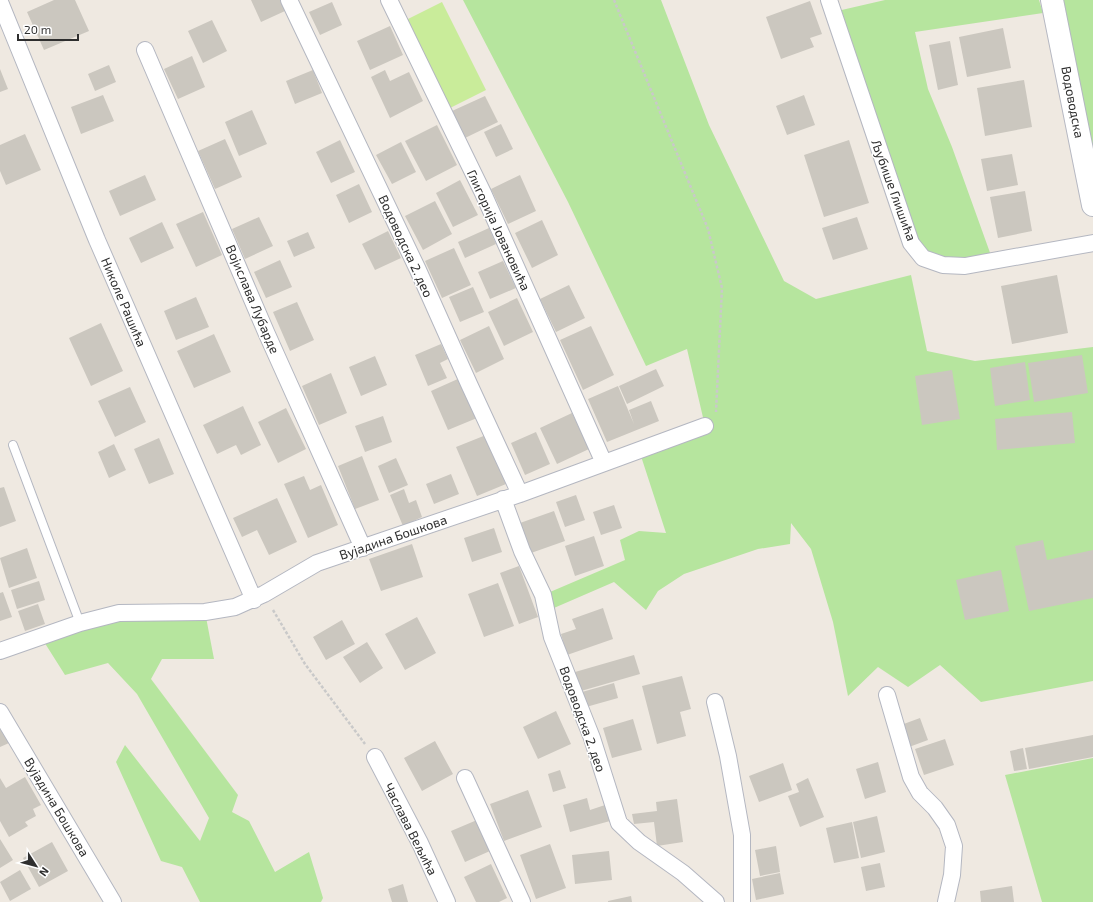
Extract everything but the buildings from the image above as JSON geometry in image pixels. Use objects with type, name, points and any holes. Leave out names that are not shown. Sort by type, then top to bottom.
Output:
[{"type":"main road","name":"Водоводска","points":[[1052,0],[1093,205]]},
{"type":"street","name":"Водоводска 2. део","points":[[289,0],[418,270],[520,494]]},
{"type":"street","name":"Глигорија Јовановића","points":[[389,0],[483,193],[604,463]]},
{"type":"street","name":"Љубише Глишића","points":[[829,0],[912,243],[924,258],[943,265],[965,266],[1093,243]]},
{"type":"street","name":"Николе Рашића","points":[[0,2],[100,247],[259,597]]},
{"type":"street","name":"Војислава Лубарде","points":[[145,50],[266,332],[363,548]]},
{"type":"street","name":"Вујадина Бошкова","points":[[0,651],[80,623],[119,613],[220,610],[235,607],[259,597],[318,562],[520,494],[705,426]]},
{"type":"street","name":"Водоводска 2. део","points":[[502,499],[522,551],[543,595],[552,637],[592,738],[619,823],[639,842],[683,873],[716,902]]},
{"type":"street","points":[[887,695],[910,777],[920,793],[935,808],[947,825],[954,846],[952,875],[946,902]]},
{"type":"street","points":[[715,702],[728,756],[742,835],[742,902]]},
{"type":"street","name":"Вујадина Бошкова","points":[[0,712],[114,902]]},
{"type":"street","name":"Часлава Вељића","points":[[375,757],[420,843],[447,902]]},
{"type":"street","points":[[465,778],[522,902]]},
{"type":"lane","points":[[13,445],[80,623]]},
{"type":"path","points":[[614,0],[708,229],[722,288],[717,410],[714,419],[705,426]]},
{"type":"path","points":[[259,597],[305,664],[351,722],[375,757]]},
{"type":"green space","points":[[463,0],[661,0],[709,125],[784,281],[816,299],[911,275],[927,351],[975,361],[1093,347],[1093,681],[981,702],[940,665],[908,687],[878,667],[848,696],[833,622],[811,549],[791,523],[790,544],[758,549],[684,574],[658,591],[646,610],[614,582],[547,611],[543,595],[625,560],[620,540],[639,531],[666,533],[639,450],[705,426],[687,349],[646,366],[568,202]]},
{"type":"green space","points":[[885,0],[1039,0],[1043,13],[915,32],[928,89],[952,147],[993,261],[923,258],[833,12]]},
{"type":"green space","points":[[1052,0],[1093,0],[1093,209]]},
{"type":"green space","points":[[442,2],[486,90],[444,111],[400,23]]},
{"type":"green space","points":[[205,612],[214,659],[162,659],[151,679],[238,795],[232,812],[249,821],[275,872],[309,852],[323,898],[321,902],[200,902],[182,867],[161,861],[116,762],[125,745],[200,841],[209,818],[137,694],[108,663],[65,675],[41,637],[80,623]]},
{"type":"green space","points":[[1093,758],[1093,902],[1042,902],[1005,775]]}]
